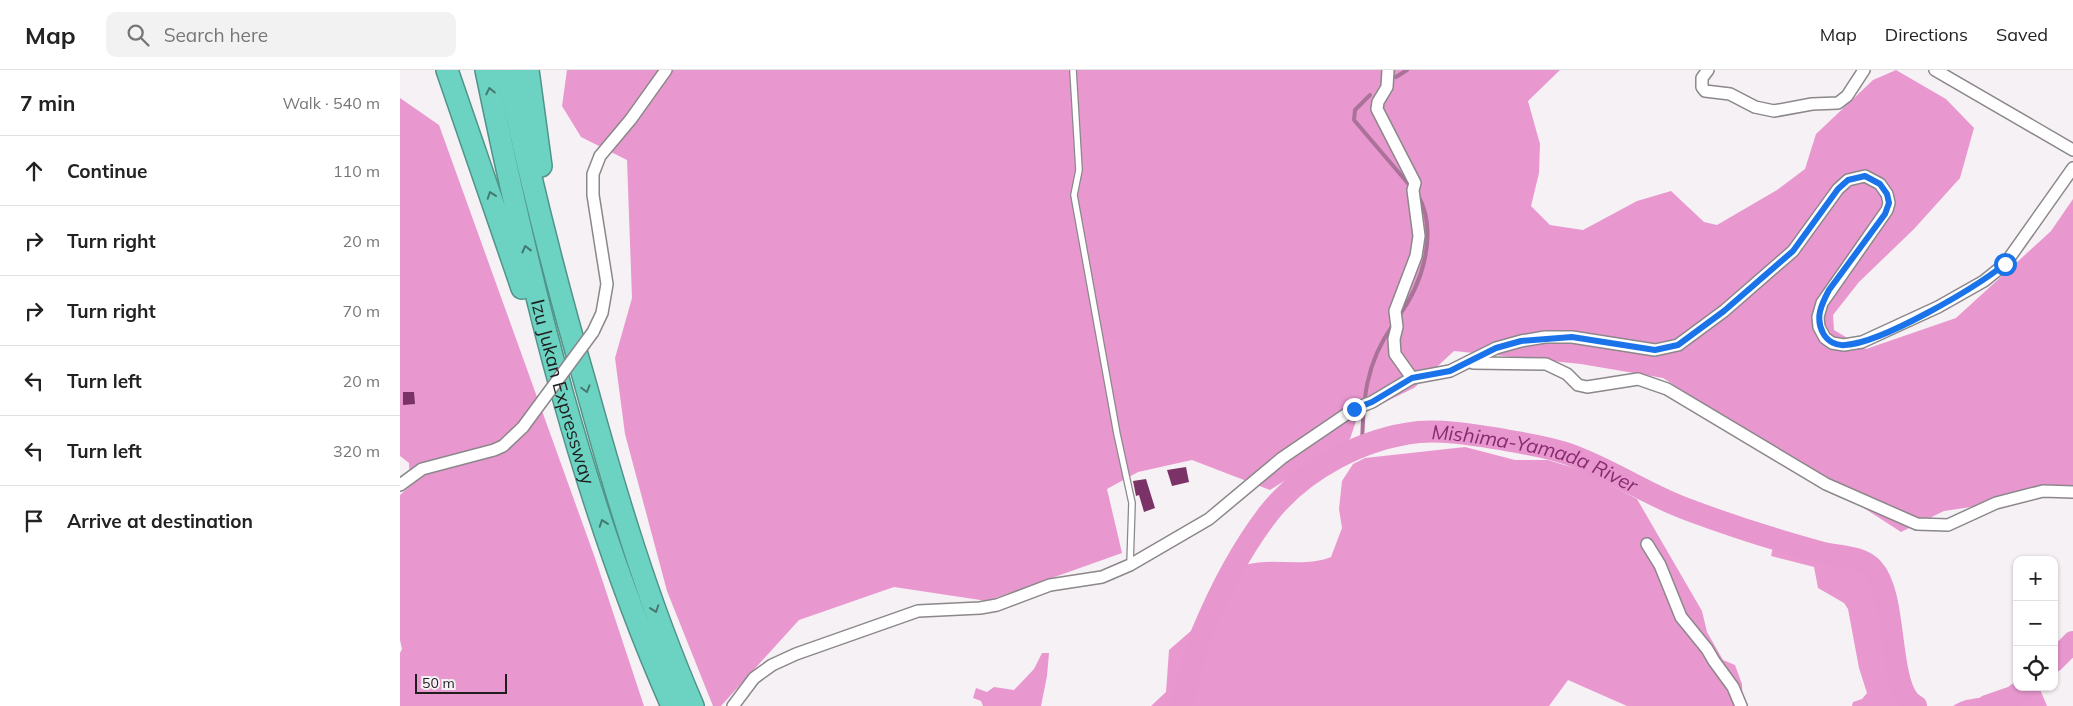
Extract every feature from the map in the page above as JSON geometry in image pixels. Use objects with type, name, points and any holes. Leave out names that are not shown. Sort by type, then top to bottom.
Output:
[{"type":"highway","points":[[447,70],[592,489]]},
{"type":"highway","name":"Izu Jukan Expressway","points":[[486,70],[522,233],[554,364],[592,489],[692,706]]},
{"type":"highway","name":"Izu Jukan Expressway","points":[[507,70],[542,226],[612,482],[629,566],[672,706]]},
{"type":"highway","points":[[528,70],[564,309]]},
{"type":"street","points":[[400,485],[422,469],[503,446],[523,427],[593,332],[602,313],[608,284],[592,195],[592,174],[600,156],[631,119],[666,70]]},
{"type":"street","points":[[1388,70],[1387,86],[1378,102],[1378,108],[1414,187],[1419,236],[1416,256],[1395,312],[1397,327],[1394,339],[1395,354],[1412,378]]},
{"type":"street","points":[[1708,70],[1702,78],[1702,87],[1705,91],[1730,94],[1755,107],[1774,111],[1812,104],[1838,103],[1847,96],[1864,70]]},
{"type":"street","points":[[1935,70],[2073,150]]},
{"type":"street","points":[[733,706],[754,678],[772,665],[796,654],[918,611],[980,608],[998,605],[1050,585],[1102,577],[1130,565],[1209,519],[1282,458],[1354,409],[1372,402],[1412,378],[1450,371],[1468,364],[1496,348],[1545,337],[1572,337],[1655,350],[1678,345],[1724,311],[1793,251],[1838,189],[1848,180],[1858,176],[1874,179],[1880,184],[1887,194],[1889,203],[1887,210],[1829,290],[1818,317],[1819,327],[1825,338],[1832,343],[1844,345],[1862,342],[1938,306],[1991,275],[2005,264],[2073,168]]},
{"type":"street","points":[[1468,364],[1546,364],[1567,374],[1578,384],[1587,387],[1638,379],[1667,389],[1826,484],[1917,524],[1948,525],[1996,502],[2043,491],[2073,492]]},
{"type":"street","points":[[1647,544],[1660,565],[1681,617],[1707,649],[1733,687],[1741,706]]},
{"type":"lane","points":[[1073,70],[1079,170],[1074,195],[1132,503],[1130,565]]},
{"type":"shaded area","points":[[567,70],[1560,70],[1528,101],[1540,144],[1539,173],[1531,206],[1550,225],[1583,230],[1637,201],[1671,191],[1704,222],[1717,225],[1777,190],[1805,169],[1816,134],[1873,80],[1896,70],[1946,99],[1974,128],[1960,178],[1914,229],[1859,282],[1833,315],[1834,330],[1866,349],[1956,318],[2051,231],[2073,199],[2073,492],[1944,511],[1901,532],[1663,378],[1581,364],[1454,351],[1414,388],[1358,415],[1350,439],[1270,490],[1192,460],[1138,472],[1107,489],[1122,553],[987,601],[894,587],[799,620],[721,706],[713,706],[667,591],[625,434],[615,358],[632,298],[627,160],[581,137],[562,106]]},
{"type":"shaded area","points":[[400,98],[439,125],[595,558],[644,706],[400,706],[400,653],[402,649],[400,640],[400,495],[410,486],[409,463],[400,456]]},
{"type":"shaded area","points":[[1465,447],[1515,460],[1548,460],[1589,473],[1637,499],[1702,611],[1707,632],[1723,660],[1735,665],[1742,684],[1743,706],[1627,706],[1568,680],[1549,706],[1151,706],[1166,692],[1169,650],[1222,604],[1245,565],[1266,562],[1310,562],[1331,557],[1342,528],[1339,509],[1342,481],[1353,464],[1365,458]]},
{"type":"shaded area","points":[[1774,543],[1805,554],[1854,563],[1874,574],[1894,682],[1904,706],[1852,706],[1853,702],[1862,699],[1867,693],[1859,668],[1848,609],[1844,603],[1818,588],[1814,567],[1771,556]]},
{"type":"shaded area","points":[[1042,653],[1049,653],[1041,706],[983,706],[981,701],[973,698],[976,688],[987,692],[994,687],[1014,690],[1034,669]]},
{"type":"shaded area","points":[[2013,688],[2013,691],[2041,691],[2047,706],[1953,706],[1966,700],[1991,696]]},
{"type":"building","points":[[403,392],[414,392],[415,404],[403,405]]},
{"type":"building","points":[[1186,467],[1189,482],[1172,486],[1167,470]]},
{"type":"building","points":[[1146,479],[1155,508],[1144,512],[1139,495],[1136,496],[1133,481]]},
{"type":"waterway","points":[[1396,77],[1407,70]]},
{"type":"waterway","points":[[1370,95],[1355,110],[1354,120],[1412,188]]},
{"type":"waterway","points":[[1398,317],[1414,290],[1425,258],[1427,226],[1424,210],[1418,195]]},
{"type":"waterway","points":[[1362,447],[1363,414],[1367,383],[1376,354],[1393,325]]},
{"type":"waterway","name":"Mishima-Yamada River","points":[[1181,706],[1202,633],[1216,602],[1232,571],[1269,513],[1299,483],[1336,458],[1377,441],[1419,432],[1449,432],[1480,436],[1557,451],[1581,459],[1673,504],[1721,522],[1771,538],[1868,564],[1881,582],[1886,600],[1900,683],[1907,697],[1916,706]]},
{"type":"waterway","name":"Mishima-Yamada River","points":[[2058,657],[2073,642]]},
{"type":"waterway","name":"Mishima-Yamada River","points":[[1987,706],[2013,697],[2021,691]]},
{"type":"route","points":[[1354,409],[1372,402],[1412,378],[1450,371],[1468,364],[1496,348],[1521,341],[1545,337],[1572,337],[1655,350],[1678,345],[1724,311],[1793,251],[1842,184],[1858,176],[1874,179],[1880,184],[1887,194],[1889,203],[1885,214],[1829,290],[1822,303],[1818,317],[1819,327],[1825,338],[1832,343],[1844,345],[1862,342],[1891,330],[1984,281],[2005,264]]}]
